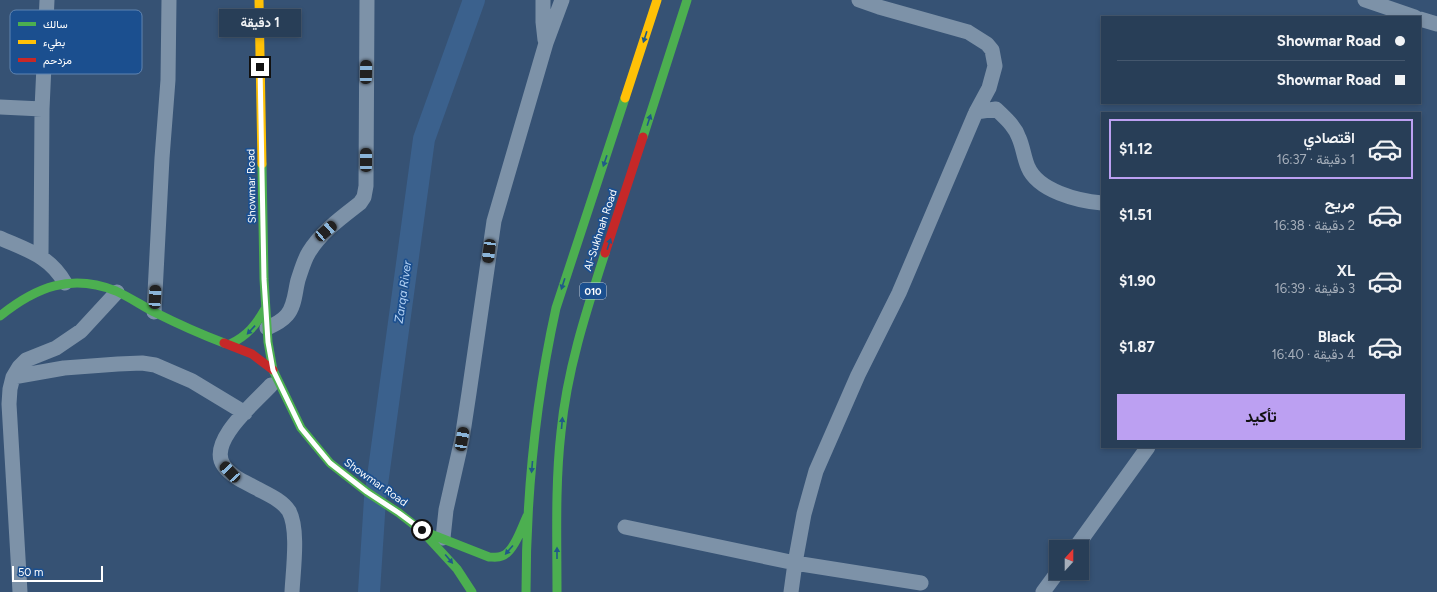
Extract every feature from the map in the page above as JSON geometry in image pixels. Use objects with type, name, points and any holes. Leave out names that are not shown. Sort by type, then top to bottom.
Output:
[{"type":"main road","name":"Showmar Road","points":[[259,0],[265,309],[273,370],[301,428],[330,463],[367,492],[422,530],[457,569],[472,592]]},
{"type":"main road","name":"Al-Sukhnah Road","points":[[526,592],[527,516],[537,406],[546,350],[556,308],[576,257],[657,0]]},
{"type":"main road","name":"Al-Sukhnah Road","points":[[557,592],[559,462],[564,409],[575,351],[598,264],[686,0]]},
{"type":"main road","name":"Showmar Road","points":[[0,316],[37,292],[65,283],[95,285],[116,292],[154,312],[211,338],[230,344],[254,355],[265,362],[273,370]]},
{"type":"main road","points":[[230,344],[242,339],[253,329],[265,309]]},
{"type":"main road","name":"Showmar Road","points":[[211,338],[226,350],[246,361],[265,378],[283,402],[292,411]]},
{"type":"main road","name":"Showmar Road","points":[[422,530],[489,557],[499,558],[512,549],[527,516]]},
{"type":"street","points":[[47,0],[47,10]]},
{"type":"street","points":[[154,312],[162,151],[168,80],[169,0]]},
{"type":"street","points":[[267,328],[280,321],[291,309],[298,279],[314,244],[326,231],[360,203],[364,197],[366,186],[367,0]]},
{"type":"street","points":[[544,0],[543,22],[546,43]]},
{"type":"street","points":[[443,538],[446,510],[462,439],[494,221],[546,43],[562,0]]},
{"type":"street","points":[[791,592],[795,563],[809,494],[816,471],[858,375],[899,293],[976,112],[989,88],[995,66],[992,50],[987,44],[968,32],[879,8],[859,0]]},
{"type":"street","points":[[1365,0],[1412,16]]},
{"type":"street","points":[[1421,18],[1437,24]]},
{"type":"street","points":[[42,257],[42,109],[44,74]]},
{"type":"street","points":[[0,107],[42,109]]},
{"type":"street","points":[[976,112],[996,109],[1006,118],[1014,127],[1020,138],[1028,168],[1034,177],[1040,182],[1067,196],[1083,202],[1101,203]]},
{"type":"street","points":[[0,238],[42,257],[59,272],[65,283]]},
{"type":"street","points":[[20,592],[9,404],[10,389],[13,377],[19,367],[26,360],[56,348],[82,331],[116,292]]},
{"type":"street","points":[[13,377],[64,368],[142,363],[155,365],[192,381],[245,413]]},
{"type":"street","points":[[265,378],[245,413],[230,430],[223,442],[220,458],[223,465],[237,478],[275,499],[288,510],[292,520],[294,533],[292,592]]},
{"type":"street","points":[[1081,540],[1147,448]]},
{"type":"street","points":[[625,527],[795,563],[921,583]]},
{"type":"street","points":[[1043,592],[1052,580]]},
{"type":"waterway","name":"Zarqa River","points":[[369,592],[375,499],[424,139],[474,0]]},
{"type":"traffic: fast","points":[[643,137],[687,0]]},
{"type":"traffic: fast","points":[[526,592],[526,556],[533,449],[542,379],[556,308],[625,98]]},
{"type":"traffic: fast","points":[[262,164],[264,279],[268,342],[273,370],[301,428],[330,463],[367,492],[399,513],[422,531],[457,569],[472,592]]},
{"type":"traffic: fast","points":[[557,592],[558,472],[564,409],[578,341],[605,253]]},
{"type":"traffic: fast","points":[[0,316],[27,297],[41,291],[69,283],[84,283],[116,291],[154,312],[224,343]]},
{"type":"traffic: fast","points":[[230,344],[250,330],[265,309]]},
{"type":"traffic: fast","points":[[428,533],[489,557],[499,557],[506,554],[510,550],[527,516]]},
{"type":"traffic: slow","points":[[259,0],[262,164]]},
{"type":"traffic: slow","points":[[625,98],[657,0]]},
{"type":"traffic: jam","points":[[605,253],[643,137]]},
{"type":"traffic: jam","points":[[224,343],[252,354],[273,370]]},
{"type":"route","points":[[260,67],[265,309],[268,342],[273,370],[301,428],[314,446],[347,478],[422,530]]}]
